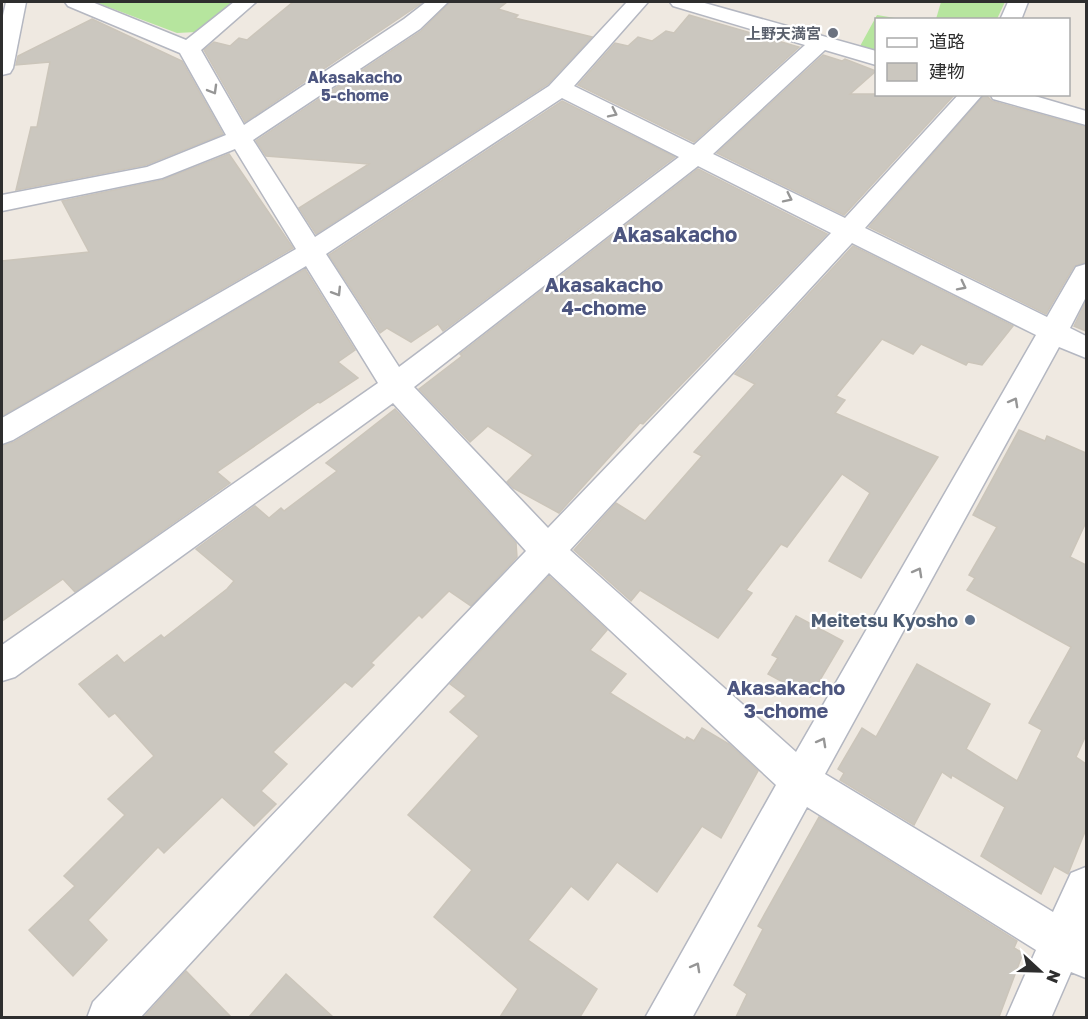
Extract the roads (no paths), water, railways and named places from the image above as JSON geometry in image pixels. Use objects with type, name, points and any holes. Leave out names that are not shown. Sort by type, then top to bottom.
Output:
[{"type":"street","points":[[2,67],[16,2]]},
{"type":"street","points":[[75,2],[189,49],[240,138],[395,386],[546,549],[800,781],[1075,948]]},
{"type":"street","points":[[189,49],[246,2]]},
{"type":"street","points":[[2,203],[153,173],[240,138],[412,24],[438,2]]},
{"type":"street","points":[[2,432],[312,251],[560,88],[638,2]]},
{"type":"street","points":[[680,2],[875,58]]},
{"type":"street","points":[[1011,18],[1018,2]]},
{"type":"street","points":[[2,665],[395,386],[699,154],[821,42]]},
{"type":"street","points":[[560,88],[699,154],[1086,348]]},
{"type":"street","points":[[109,1017],[546,549],[850,229],[970,96]]},
{"type":"street","points":[[1008,96],[1086,118]]},
{"type":"street","points":[[678,1013],[800,781],[1086,273]]},
{"type":"street","points":[[1028,1017],[1075,948],[1086,888]]},
{"type":"place","name":"上野天満宮","points":[[833,33]]},
{"type":"place","name":"Meitetsu Kyosho","points":[[970,620]]},
{"type":"district","name":"Akasakacho 5-chome","points":[[355,86]]},
{"type":"district","name":"Akasakacho","points":[[675,234]]},
{"type":"district","name":"Akasakacho 4-chome","points":[[604,296]]},
{"type":"district","name":"Akasakacho 3-chome","points":[[786,698]]}]
